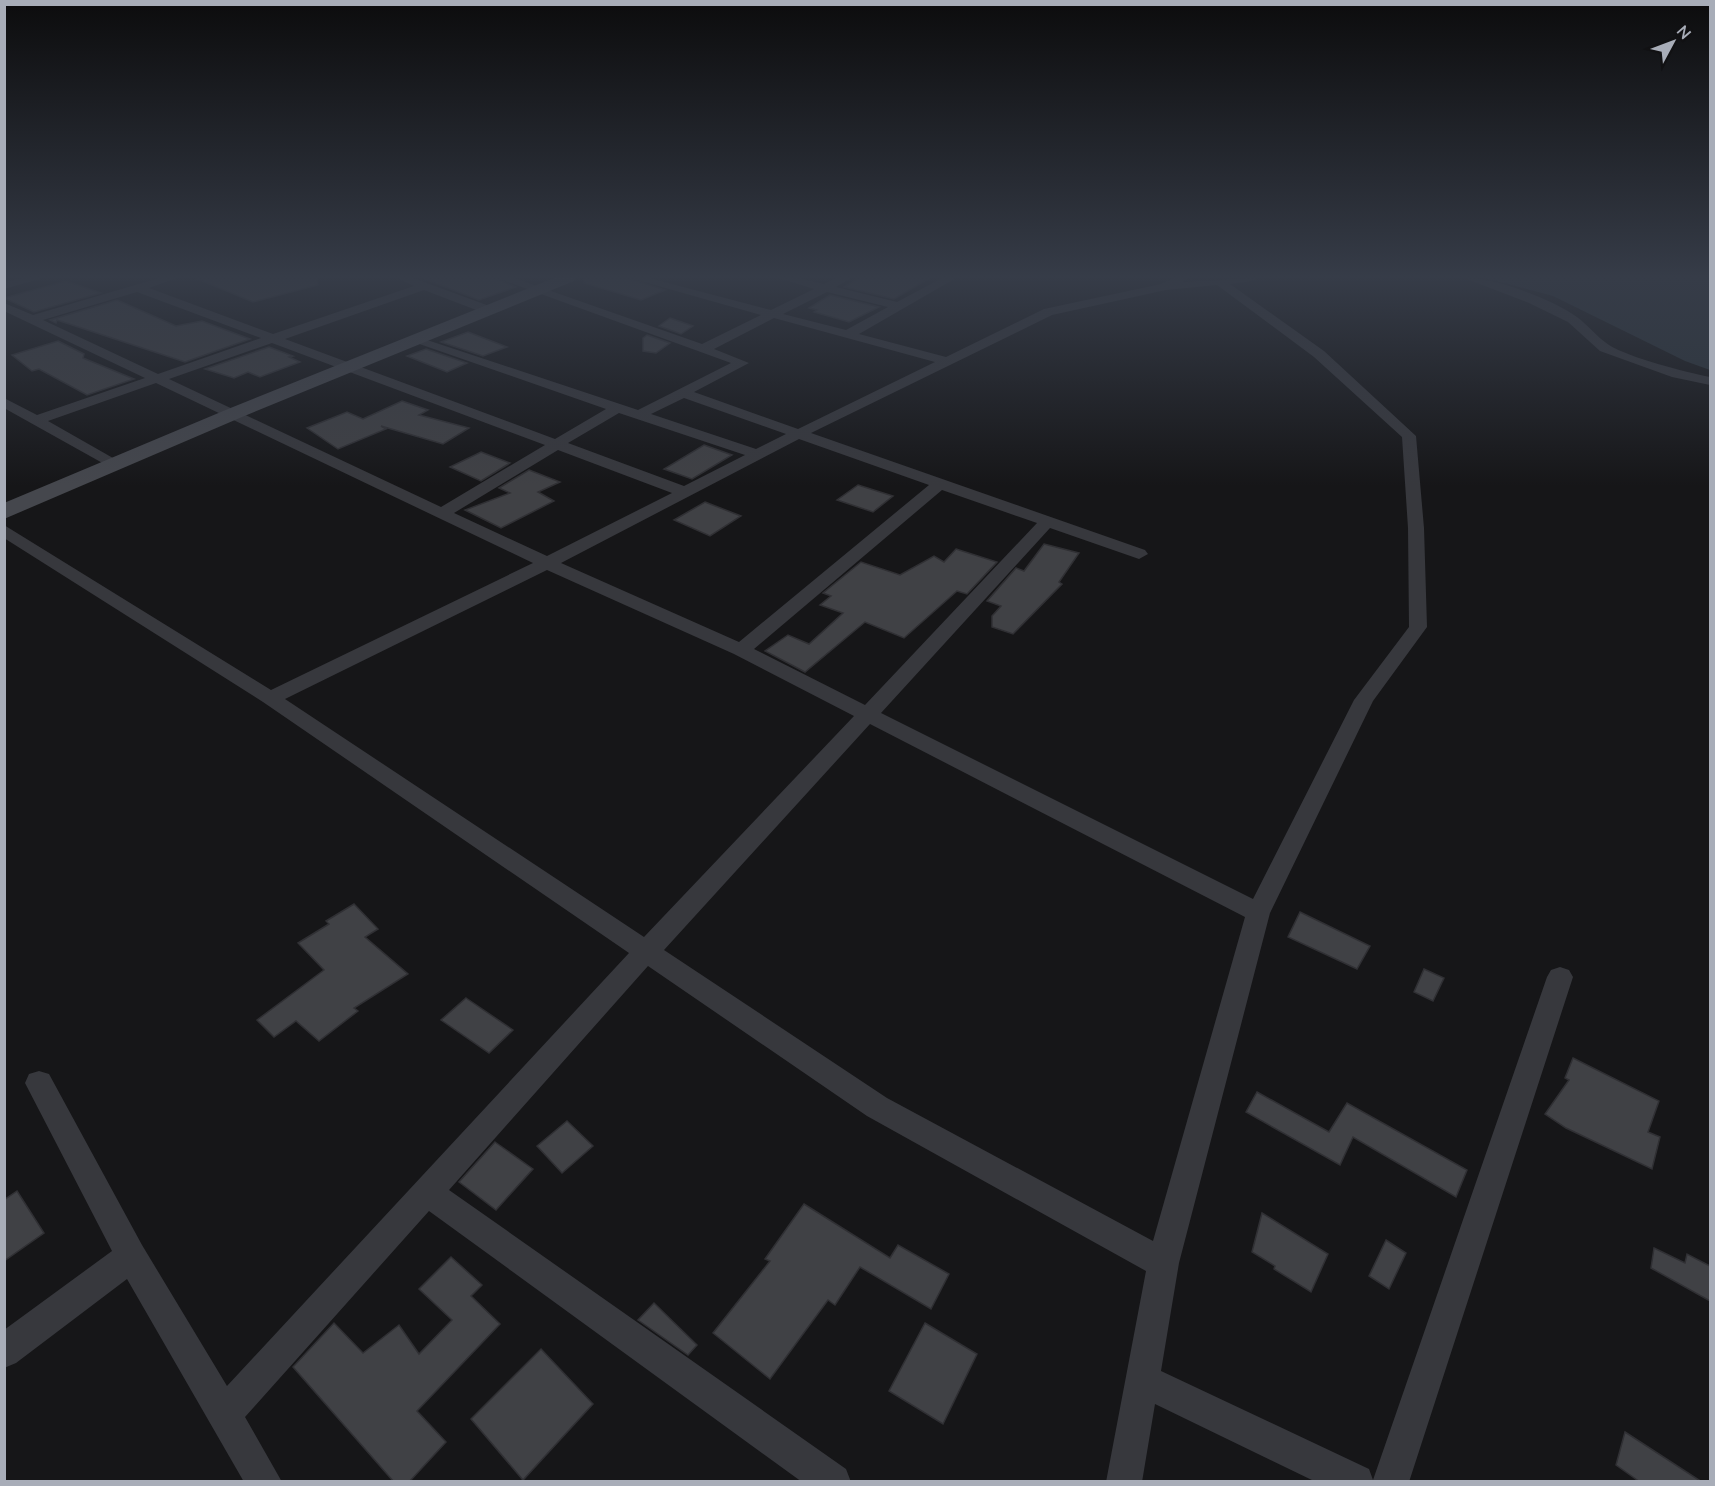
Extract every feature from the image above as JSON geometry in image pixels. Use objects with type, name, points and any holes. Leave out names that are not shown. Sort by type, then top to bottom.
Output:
[{"type":"main road","points":[[4,512],[235,413],[396,347]]},
{"type":"street","points":[[92,347],[547,563],[741,650],[1258,913]]},
{"type":"street","points":[[36,420],[249,347]]},
{"type":"street","points":[[296,347],[685,492]]},
{"type":"street","points":[[436,347],[758,455]]},
{"type":"street","points":[[639,415],[742,363],[698,347]]},
{"type":"street","points":[[893,347],[947,362]]},
{"type":"street","points":[[270,698],[547,563],[798,434],[977,347]]},
{"type":"street","points":[[1124,1482],[1163,1263],[1258,913],[1364,700],[1418,627],[1416,528],[1409,436],[1310,347]]},
{"type":"street","points":[[1604,347],[1677,374],[1710,381]]},
{"type":"street","points":[[683,393],[1139,554]]},
{"type":"street","points":[[4,402],[115,465]]},
{"type":"street","points":[[444,513],[617,408]]},
{"type":"street","points":[[741,650],[940,484]]},
{"type":"street","points":[[225,1413],[647,951],[1047,522]]},
{"type":"street","points":[[4,530],[270,698],[877,1107],[1163,1263]]},
{"type":"street","points":[[1391,1482],[1560,977]]},
{"type":"street","points":[[39,1083],[131,1256],[264,1482]]},
{"type":"street","points":[[427,1192],[833,1482]]},
{"type":"street","points":[[4,1351],[131,1256]]},
{"type":"street","points":[[1142,1380],[1356,1482]]},
{"type":"shaded area","points":[[1657,347],[1710,347],[1710,370]]},
{"type":"building","points":[[37,347],[71,347],[84,354],[83,358],[134,379],[87,395],[39,369],[32,371],[12,355]]},
{"type":"building","points":[[140,347],[226,347],[185,362]]},
{"type":"building","points":[[268,347],[293,356],[289,357],[300,362],[260,377],[248,372],[234,378],[205,369]]},
{"type":"building","points":[[457,347],[506,347],[483,356]]},
{"type":"building","points":[[643,347],[664,347],[656,353],[643,351]]},
{"type":"building","points":[[426,349],[467,363],[447,372],[407,356]]},
{"type":"building","points":[[402,401],[428,410],[419,415],[469,428],[443,444],[381,426],[386,429],[338,449],[307,428],[347,412],[363,419]]},
{"type":"building","points":[[704,445],[732,455],[692,479],[664,469]]},
{"type":"building","points":[[481,452],[510,463],[481,481],[450,467]]},
{"type":"building","points":[[529,470],[560,482],[538,492],[554,501],[501,528],[465,510],[510,493],[499,488]]},
{"type":"building","points":[[858,485],[893,496],[873,512],[837,500]]},
{"type":"building","points":[[705,502],[741,516],[710,536],[674,520]]},
{"type":"building","points":[[1044,544],[1079,553],[1059,582],[1062,584],[1013,634],[992,627],[992,616],[1001,606],[987,601],[1016,568],[1024,571]]},
{"type":"building","points":[[956,549],[997,562],[967,594],[957,591],[904,638],[865,622],[805,672],[765,651],[788,635],[809,644],[843,613],[820,605],[831,596],[823,593],[861,562],[900,575],[934,556],[944,562]]},
{"type":"building","points":[[354,904],[378,929],[365,937],[408,974],[354,1008],[358,1011],[319,1041],[296,1021],[274,1037],[257,1020],[324,970],[298,943],[329,924],[326,921]]},
{"type":"building","points":[[1300,912],[1370,946],[1357,969],[1288,937]]},
{"type":"building","points":[[1424,969],[1444,978],[1433,1001],[1414,992]]},
{"type":"building","points":[[466,998],[513,1030],[489,1053],[441,1020]]},
{"type":"building","points":[[1573,1058],[1659,1101],[1648,1132],[1660,1137],[1652,1169],[1566,1128],[1545,1114],[1569,1080],[1565,1078]]},
{"type":"building","points":[[1257,1092],[1329,1132],[1347,1103],[1467,1170],[1456,1197],[1353,1137],[1340,1165],[1246,1112]]},
{"type":"building","points":[[567,1121],[593,1146],[562,1173],[537,1146]]},
{"type":"building","points":[[495,1142],[533,1169],[496,1210],[459,1182]]},
{"type":"building","points":[[17,1191],[44,1233],[4,1261],[4,1200]]},
{"type":"building","points":[[804,1204],[890,1258],[898,1245],[949,1274],[931,1309],[860,1267],[835,1305],[828,1300],[770,1379],[713,1333],[770,1261],[765,1259]]},
{"type":"building","points":[[1262,1213],[1328,1254],[1311,1292],[1252,1252]]},
{"type":"building","points":[[1386,1240],[1406,1253],[1389,1289],[1369,1276]]},
{"type":"building","points":[[1654,1248],[1685,1263],[1687,1254],[1710,1266],[1710,1301],[1651,1268]]},
{"type":"building","points":[[451,1257],[482,1285],[471,1296],[500,1324],[417,1411],[446,1442],[409,1482],[394,1482],[293,1367],[334,1323],[363,1353],[399,1325],[419,1354],[452,1320],[419,1289]]},
{"type":"building","points":[[654,1303],[697,1345],[688,1355],[638,1320]]},
{"type":"building","points":[[925,1323],[977,1354],[943,1424],[889,1391]]},
{"type":"building","points":[[541,1349],[593,1404],[523,1480],[471,1419]]},
{"type":"building","points":[[1625,1432],[1702,1482],[1640,1482],[1616,1465]]}]
